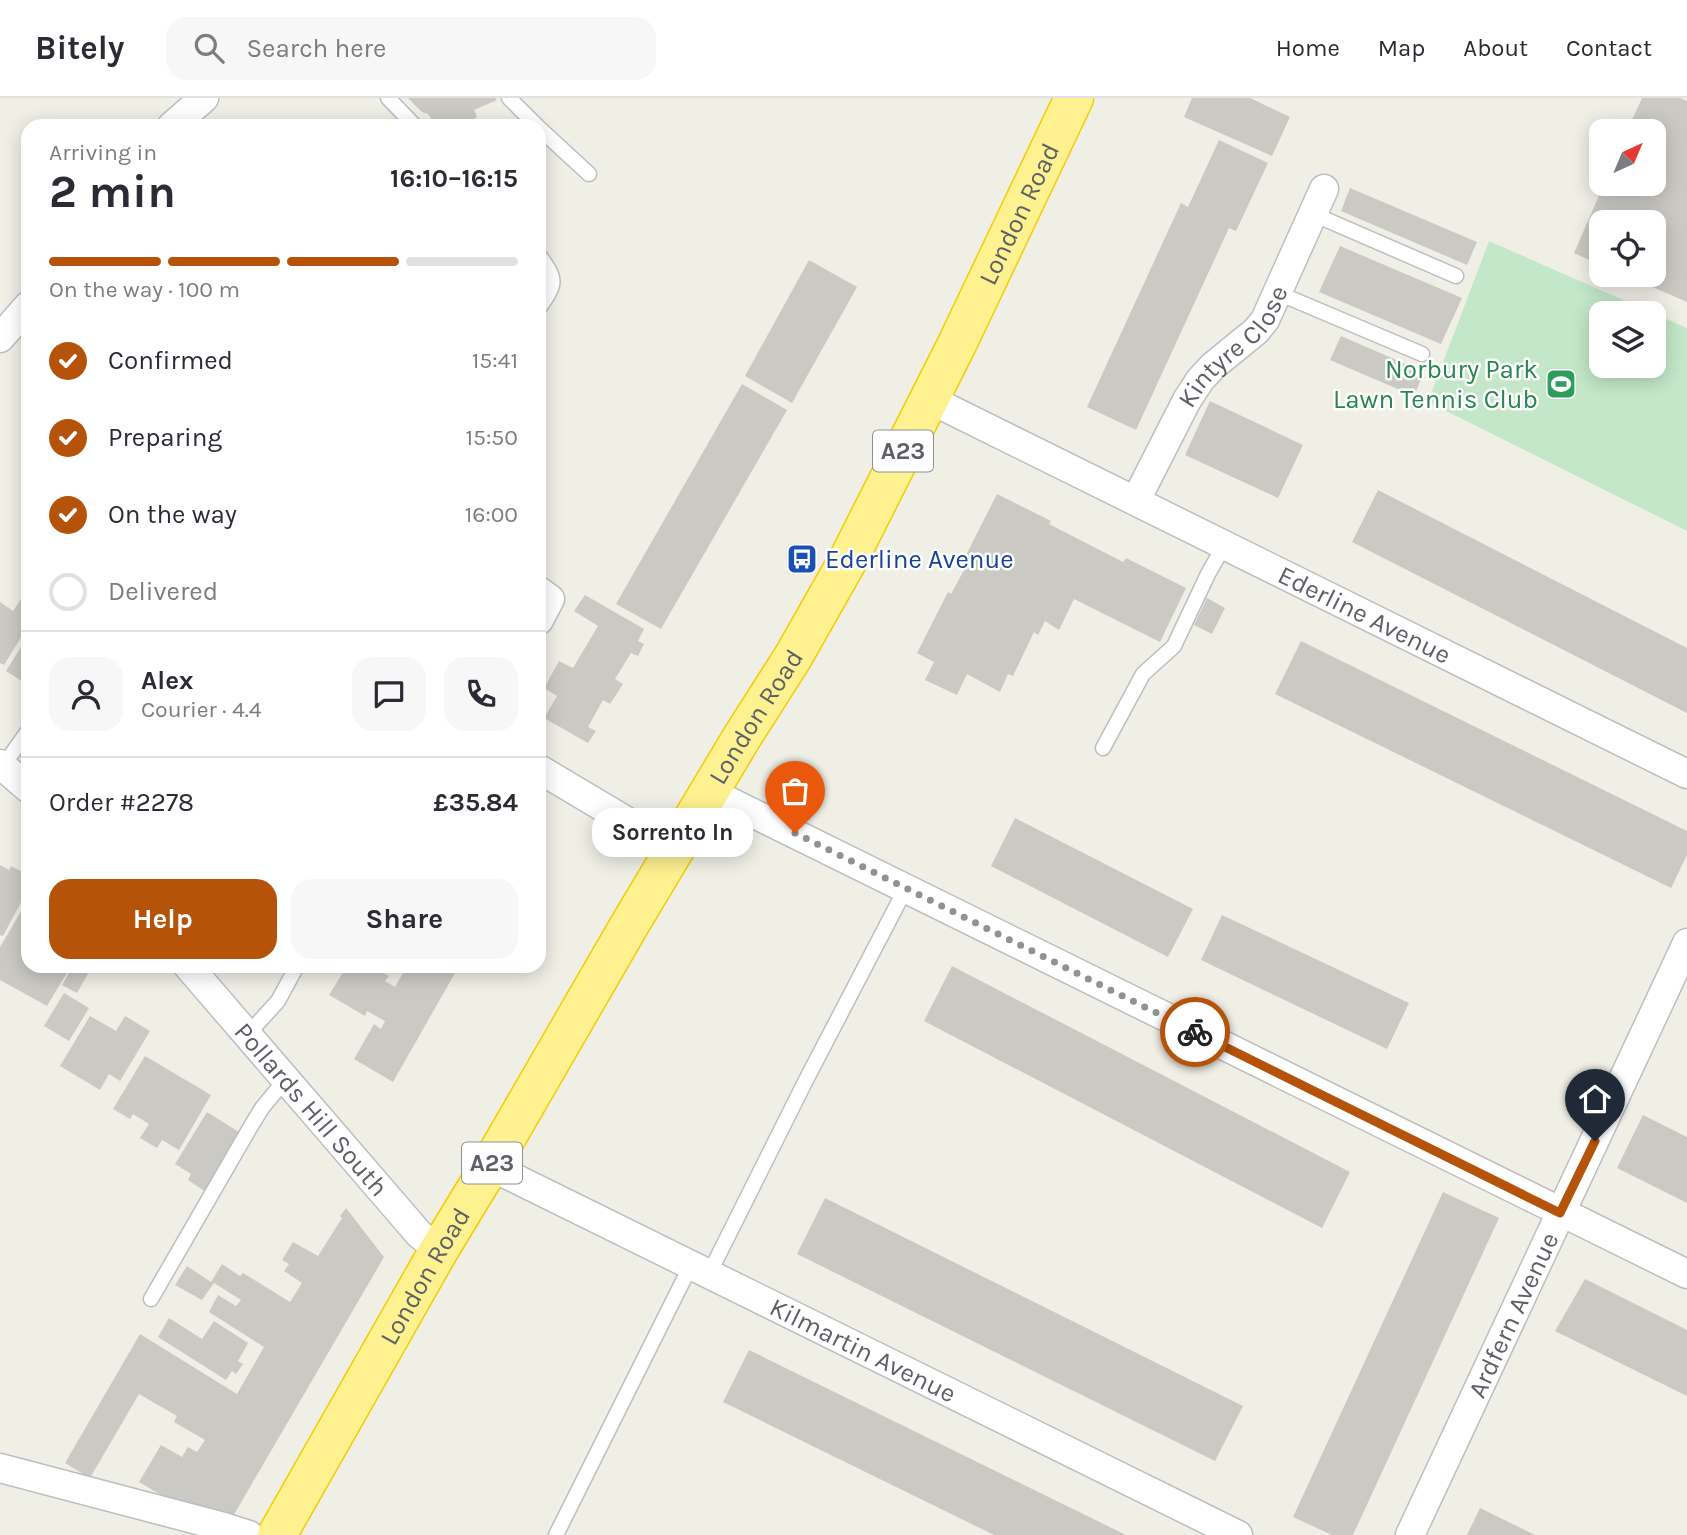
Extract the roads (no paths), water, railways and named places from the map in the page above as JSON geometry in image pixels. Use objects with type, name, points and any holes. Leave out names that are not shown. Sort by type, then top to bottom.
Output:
[{"type":"highway","name":"London Road","points":[[277,1535],[439,1250],[630,924],[793,657],[848,560],[963,332],[1074,98]]},
{"type":"street","points":[[180,119],[204,98]]},
{"type":"street","name":"Kintyre Close","points":[[1136,500],[1200,380],[1265,320],[1318,201]]},
{"type":"street","points":[[0,338],[21,314]]},
{"type":"street","name":"Ederline Avenue","points":[[929,399],[1687,774]]},
{"type":"street","points":[[2,765],[21,782]]},
{"type":"street","points":[[546,773],[675,850]]},
{"type":"street","points":[[710,792],[1687,1274]]},
{"type":"street","name":"Ardfern Avenue","points":[[1410,1535],[1687,943]]},
{"type":"street","name":"Pollards Hill South","points":[[194,973],[419,1234],[439,1250]]},
{"type":"street","name":"Kilmartin Avenue","points":[[490,1166],[1238,1535]]},
{"type":"street","points":[[0,1468],[249,1535]]},
{"type":"lane","points":[[388,98],[408,119]]},
{"type":"lane","points":[[509,98],[530,119]]},
{"type":"lane","points":[[546,134],[589,174]]},
{"type":"lane","points":[[1318,201],[1456,276]]},
{"type":"lane","points":[[546,264],[553,281],[546,298]]},
{"type":"lane","points":[[1278,293],[1422,354]]},
{"type":"lane","points":[[1103,748],[1143,674],[1174,646],[1225,544]]},
{"type":"lane","points":[[2,765],[21,740]]},
{"type":"lane","points":[[556,1535],[818,1057],[906,888]]},
{"type":"lane","points":[[248,1034],[278,1001],[293,973]]},
{"type":"lane","points":[[151,1299],[262,1108],[286,1079]]},
{"type":"place","name":"Norbury Park Lawn Tennis Club","points":[[1561,384]]},
{"type":"place","name":"Ederline Avenue","points":[[802,559]]},
{"type":"place","name":"Sorrento In","points":[[795,833]]}]
